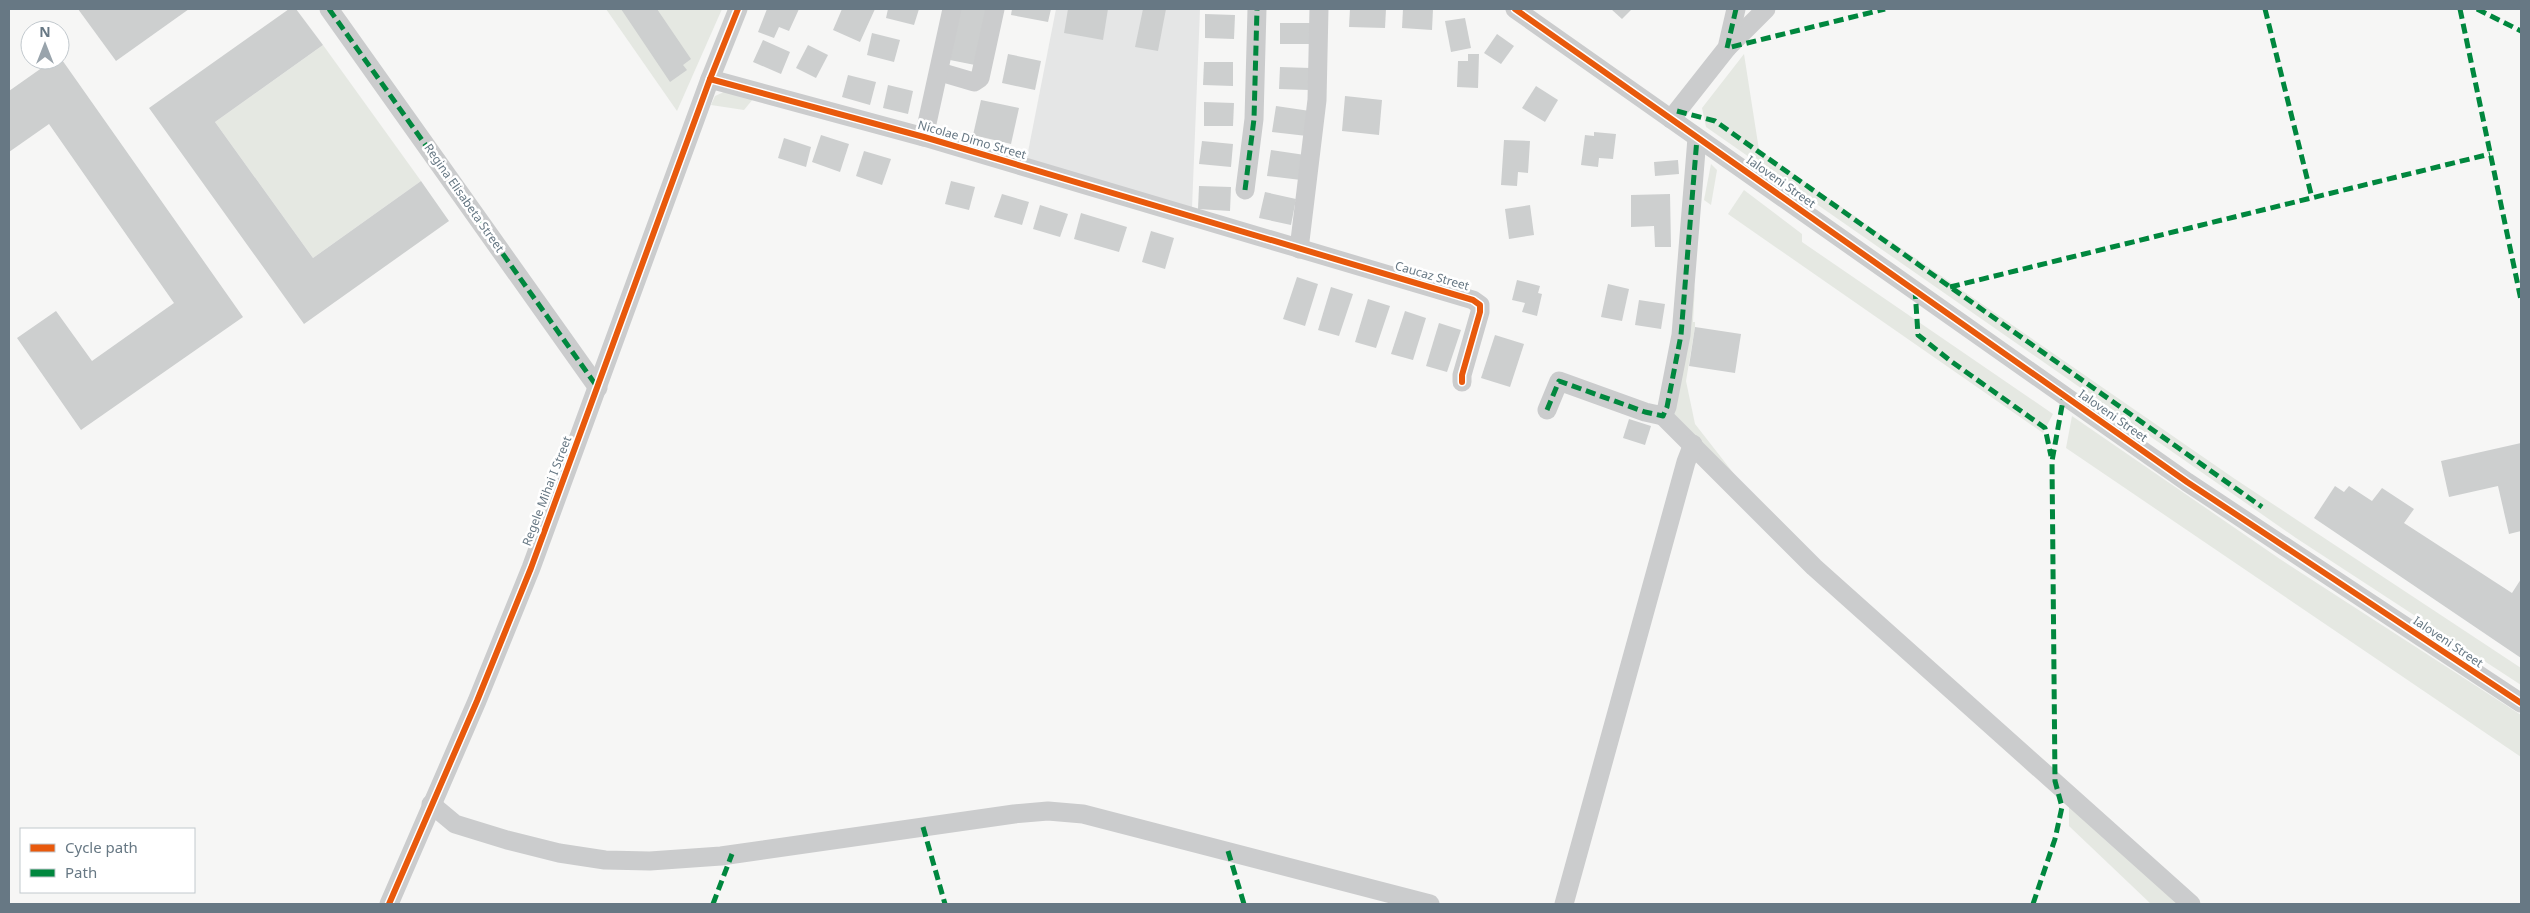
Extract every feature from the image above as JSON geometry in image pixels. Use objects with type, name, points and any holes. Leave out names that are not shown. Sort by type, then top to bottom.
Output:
[{"type":"street","name":"Regina Elisabeta Street","points":[[329,9],[598,388]]},
{"type":"street","points":[[710,79],[738,9]]},
{"type":"street","name":"Nicolae Dimo Street","points":[[924,137],[940,72],[952,9]]},
{"type":"street","points":[[940,72],[974,82],[980,78],[995,9]]},
{"type":"street","points":[[1245,190],[1254,119],[1257,9]]},
{"type":"street","points":[[1299,249],[1317,100],[1319,9]]},
{"type":"street","points":[[1515,9],[1697,138],[1681,334],[1667,407],[1663,416]]},
{"type":"street","points":[[1727,48],[1736,9]]},
{"type":"street","points":[[1670,119],[1727,48],[1766,9]]},
{"type":"street","name":"Regele Mihai I Street","points":[[389,904],[477,701],[527,576],[598,388],[710,79]]},
{"type":"street","name":"Nicolae Dimo Street","points":[[710,79],[924,137],[1299,249]]},
{"type":"street","name":"Ialoveni Street","points":[[1697,138],[2187,482],[2521,703]]},
{"type":"street","name":"Caucaz Street","points":[[1299,249],[1473,300],[1480,305],[1480,312],[1462,375],[1462,382]]},
{"type":"street","points":[[1547,410],[1559,381],[1645,412],[1663,416],[1814,567],[2191,904]]},
{"type":"street","points":[[1564,904],[1686,462],[1693,444]]},
{"type":"street","points":[[431,804],[455,824],[507,840],[559,853],[605,860],[650,862],[721,856],[1048,810],[1102,819],[1430,904]]},
{"type":"shaded area","points":[[606,9],[722,9],[677,111]]},
{"type":"shaded area","points":[[1056,9],[1200,9],[1192,208],[1031,161],[1027,157]]},
{"type":"shaded area","points":[[323,45],[421,181],[313,258],[215,122]]},
{"type":"shaded area","points":[[1744,54],[1759,150],[2235,479],[2521,668],[2521,685],[2296,538],[1706,127],[1702,108]]},
{"type":"shaded area","points":[[726,91],[753,99],[744,110],[711,105],[715,96]]},
{"type":"shaded area","points":[[1711,164],[1717,170],[1711,205],[1704,200]]},
{"type":"shaded area","points":[[1744,190],[1802,234],[1802,242],[2053,414],[2043,433],[1728,214]]},
{"type":"shaded area","points":[[1695,284],[1693,322],[1695,322],[1695,327],[1686,381],[1695,424],[1756,502],[1672,417]]},
{"type":"shaded area","points":[[2072,416],[2280,559],[2521,715],[2521,757],[2066,448]]},
{"type":"shaded area","points":[[2069,804],[2181,904],[2151,904],[2069,826]]},
{"type":"building","points":[[78,9],[189,9],[116,61]]},
{"type":"building","points":[[289,9],[296,9],[323,45],[215,122],[313,258],[421,181],[449,221],[304,324],[149,108]]},
{"type":"building","points":[[621,9],[657,9],[691,59],[683,65],[687,70],[670,82]]},
{"type":"building","points":[[767,9],[799,9],[789,31],[779,27],[774,38],[758,32]]},
{"type":"building","points":[[842,9],[875,9],[860,42],[833,30]]},
{"type":"building","points":[[888,9],[919,9],[914,25],[886,18]]},
{"type":"building","points":[[960,9],[986,9],[975,65],[950,60]]},
{"type":"building","points":[[1012,9],[1051,9],[1048,22],[1011,15]]},
{"type":"building","points":[[1068,9],[1108,9],[1103,40],[1064,33]]},
{"type":"building","points":[[1143,9],[1166,9],[1158,51],[1135,47]]},
{"type":"building","points":[[1350,9],[1386,9],[1385,28],[1349,27]]},
{"type":"building","points":[[1403,9],[1433,9],[1432,30],[1402,28]]},
{"type":"building","points":[[1611,9],[1632,9],[1622,19]]},
{"type":"building","points":[[1205,14],[1235,15],[1234,39],[1205,38]]},
{"type":"building","points":[[1465,18],[1471,48],[1451,52],[1445,21]]},
{"type":"building","points":[[1280,23],[1310,23],[1310,44],[1280,44]]},
{"type":"building","points":[[872,33],[900,40],[894,62],[867,55]]},
{"type":"building","points":[[1497,34],[1514,46],[1501,64],[1484,53]]},
{"type":"building","points":[[763,40],[790,52],[781,74],[753,62]]},
{"type":"building","points":[[808,45],[828,55],[816,78],[796,68]]},
{"type":"building","points":[[1008,54],[1041,61],[1035,90],[1002,83]]},
{"type":"building","points":[[1468,54],[1479,54],[1478,88],[1457,87],[1458,61],[1468,61]]},
{"type":"building","points":[[1204,62],[1233,62],[1233,86],[1203,85]]},
{"type":"building","points":[[1280,67],[1311,68],[1310,90],[1279,89]]},
{"type":"building","points":[[39,70],[69,70],[243,317],[81,430],[17,338],[56,311],[92,361],[174,303],[49,124],[9,152],[9,91]]},
{"type":"building","points":[[848,75],[876,82],[870,105],[842,97]]},
{"type":"building","points":[[888,85],[913,91],[908,114],[883,108]]},
{"type":"building","points":[[1536,86],[1558,100],[1545,122],[1522,108]]},
{"type":"building","points":[[1345,96],[1382,100],[1379,135],[1342,131]]},
{"type":"building","points":[[981,100],[1019,108],[1011,144],[973,135]]},
{"type":"building","points":[[1204,102],[1234,103],[1233,126],[1204,126]]},
{"type":"building","points":[[1276,106],[1310,111],[1307,136],[1272,132]]},
{"type":"building","points":[[1594,132],[1616,134],[1613,159],[1599,158],[1598,167],[1581,165],[1585,135],[1594,136]]},
{"type":"building","points":[[821,135],[849,144],[840,172],[812,162]]},
{"type":"building","points":[[784,138],[811,147],[806,167],[778,158]]},
{"type":"building","points":[[1504,140],[1530,141],[1528,173],[1518,172],[1517,186],[1501,185]]},
{"type":"building","points":[[1202,141],[1233,144],[1231,167],[1199,164]]},
{"type":"building","points":[[1271,150],[1305,155],[1301,180],[1267,176]]},
{"type":"building","points":[[864,151],[891,159],[882,185],[856,176]]},
{"type":"building","points":[[1678,160],[1679,174],[1655,176],[1654,162]]},
{"type":"building","points":[[951,181],[975,187],[969,210],[945,204]]},
{"type":"building","points":[[1199,186],[1231,187],[1230,211],[1198,209]]},
{"type":"building","points":[[1265,192],[1296,199],[1291,225],[1259,218]]},
{"type":"building","points":[[1002,194],[1029,202],[1022,225],[994,217]]},
{"type":"building","points":[[1670,194],[1671,247],[1655,247],[1654,226],[1631,227],[1631,195]]},
{"type":"building","points":[[1040,205],[1068,214],[1060,237],[1033,229]]},
{"type":"building","points":[[1530,205],[1534,235],[1509,239],[1505,209]]},
{"type":"building","points":[[1081,213],[1127,227],[1119,252],[1074,239]]},
{"type":"building","points":[[1151,231],[1174,238],[1165,269],[1142,262]]},
{"type":"building","points":[[1297,277],[1318,284],[1305,326],[1283,319]]},
{"type":"building","points":[[1517,280],[1540,286],[1538,293],[1542,294],[1537,316],[1522,312],[1525,303],[1512,300]]},
{"type":"building","points":[[1608,284],[1629,289],[1622,321],[1601,317]]},
{"type":"building","points":[[1331,287],[1353,294],[1339,336],[1318,330]]},
{"type":"building","points":[[1368,299],[1390,306],[1376,348],[1355,342]]},
{"type":"building","points":[[1639,300],[1665,304],[1661,329],[1635,325]]},
{"type":"building","points":[[1405,311],[1426,318],[1413,360],[1391,354]]},
{"type":"building","points":[[1439,323],[1461,330],[1447,372],[1426,366]]},
{"type":"building","points":[[1695,327],[1741,334],[1735,373],[1689,366]]},
{"type":"building","points":[[1495,335],[1524,344],[1510,387],[1481,378]]},
{"type":"building","points":[[1629,419],[1651,426],[1645,445],[1623,438]]},
{"type":"building","points":[[2521,443],[2521,531],[2509,534],[2498,486],[2449,497],[2441,461]]},
{"type":"building","points":[[2335,486],[2344,492],[2349,486],[2372,501],[2382,488],[2414,509],[2404,523],[2512,593],[2521,579],[2521,658],[2314,518]]},
{"type":"marked path","points":[[329,9],[598,388]]},
{"type":"marked path","points":[[1245,190],[1254,119],[1257,9]]},
{"type":"marked path","points":[[1736,9],[1727,48],[1885,9]]},
{"type":"marked path","points":[[2265,9],[2312,198]]},
{"type":"marked path","points":[[2460,9],[2521,300]]},
{"type":"marked path","points":[[2477,9],[2521,31]]},
{"type":"marked path","points":[[1677,111],[1715,121],[2262,507]]},
{"type":"marked path","points":[[1547,410],[1559,381],[1645,412],[1663,416],[1667,407],[1681,335],[1697,138]]},
{"type":"marked path","points":[[1950,287],[2490,154]]},
{"type":"marked path","points":[[1915,289],[1918,335],[1952,362],[2045,428],[2051,456]]},
{"type":"marked path","points":[[2033,904],[2055,839],[2062,807],[2055,781],[2052,461],[2064,395]]},
{"type":"marked path","points":[[923,827],[945,904]]},
{"type":"marked path","points":[[1228,851],[1244,904]]},
{"type":"marked path","points":[[713,904],[732,854]]},
{"type":"cycle path","points":[[389,904],[477,701],[531,568],[710,79],[738,9]]},
{"type":"cycle path","points":[[1515,9],[2187,482],[2521,703]]},
{"type":"cycle path","points":[[710,79],[924,137],[1473,300],[1480,305],[1480,312],[1462,375],[1462,382]]}]
